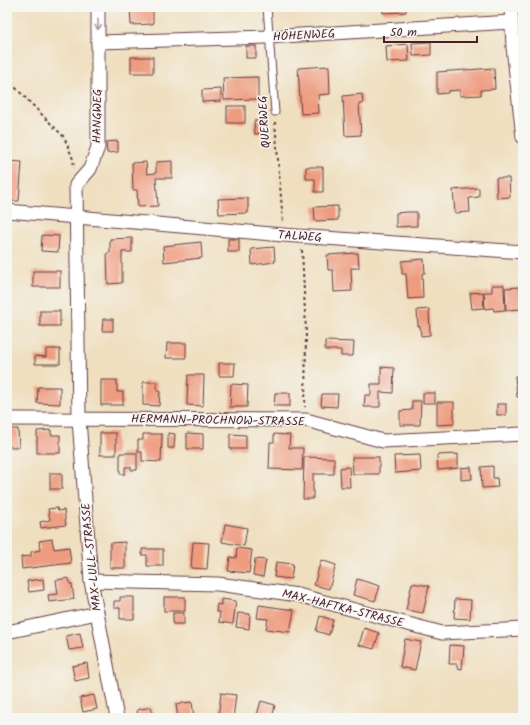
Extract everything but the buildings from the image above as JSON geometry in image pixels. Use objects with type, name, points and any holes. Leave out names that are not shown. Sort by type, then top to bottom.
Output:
[{"type":"street","name":"HANGWEG","points":[[76,185],[90,169],[98,147],[98,7]]},
{"type":"street","points":[[511,7],[511,22],[523,137]]},
{"type":"street","name":"HÖHENWEG","points":[[98,42],[268,37],[511,22]]},
{"type":"street","points":[[76,185],[77,218]]},
{"type":"street","name":"TALWEG","points":[[7,211],[283,235],[523,252]]},
{"type":"street","name":"MAX-LULL-STRASSE","points":[[77,218],[79,419],[91,581],[117,718]]},
{"type":"street","points":[[7,419],[79,419]]},
{"type":"street","name":"HERMANN-PROCHNOW-STRASSE","points":[[79,419],[306,420],[383,441],[523,434]]},
{"type":"street","name":"MAX-HAFTKA-STRASSE","points":[[91,581],[218,584],[298,595],[442,633],[523,629]]},
{"type":"street","points":[[7,632],[97,613]]},
{"type":"lane","name":"QUERWEG","points":[[267,7],[274,112]]},
{"type":"path","points":[[7,79],[64,137],[73,160],[76,185]]},
{"type":"path","name":"QUERWEG","points":[[274,112],[283,235]]},
{"type":"path","points":[[302,236],[306,333],[305,408]]}]
